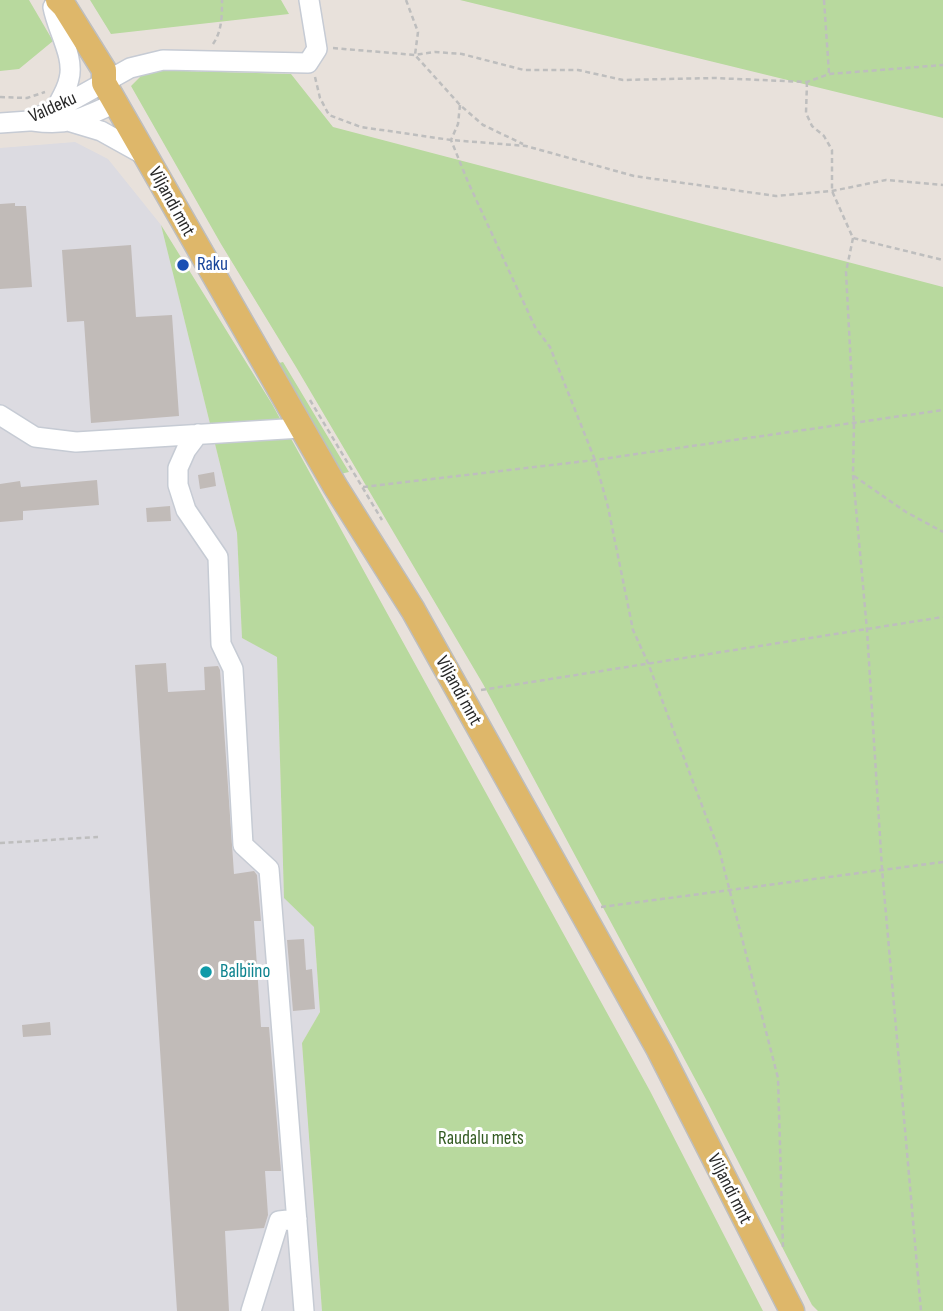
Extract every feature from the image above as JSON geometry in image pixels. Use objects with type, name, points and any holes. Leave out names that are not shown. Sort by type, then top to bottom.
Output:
[{"type":"main road","name":"Viljandi mnt","points":[[53,3],[92,76],[109,93],[146,156],[335,486],[413,610],[652,1038],[792,1311]]},
{"type":"street","points":[[309,0],[312,56]]},
{"type":"street","points":[[53,3],[56,26],[69,57],[70,72],[63,116],[101,131],[146,156]]},
{"type":"street","name":"Valdeku","points":[[0,123],[29,121],[55,124],[63,116],[109,93],[130,68],[144,63],[312,56]]},
{"type":"street","points":[[0,415],[35,436],[76,442],[302,428]]},
{"type":"street","points":[[198,434],[186,450],[178,468],[178,485],[186,510],[218,558],[221,644],[233,669],[243,845],[269,869],[304,1311]]},
{"type":"street","points":[[251,1311],[279,1221],[297,1219]]},
{"type":"path","points":[[210,47],[218,36],[222,0]]},
{"type":"path","points":[[406,0],[418,32],[415,55],[460,106],[483,125],[526,146],[635,176],[776,196],[832,191],[886,180],[943,186]]},
{"type":"path","points":[[824,0],[830,74]]},
{"type":"path","points":[[526,146],[452,140],[361,127],[329,115],[320,98],[312,56],[352,48],[415,55],[435,52],[462,54],[524,70],[578,70],[623,80],[714,78],[807,82],[830,74],[943,65]]},
{"type":"path","points":[[807,82],[806,113],[812,126],[824,136],[832,150],[832,191],[853,237],[846,272],[854,424],[853,475],[882,869],[920,1311]]},
{"type":"path","points":[[0,97],[27,99],[52,88]]},
{"type":"path","points":[[460,106],[458,124],[452,140],[468,182],[534,327],[550,347],[596,460],[633,630],[720,853],[730,888],[778,1077],[783,1257]]},
{"type":"path","points":[[853,237],[943,260]]},
{"type":"path","points":[[363,487],[596,460],[943,410]]},
{"type":"path","points":[[853,475],[906,512],[943,532]]},
{"type":"path","points":[[481,690],[943,617]]},
{"type":"path","points":[[0,843],[97,837]]},
{"type":"path","points":[[597,907],[669,900],[730,888],[943,862]]},
{"type":"shaded area","points":[[75,142],[108,159],[161,225],[237,533],[242,638],[277,656],[284,897],[314,927],[320,1012],[302,1043],[322,1311],[0,1311],[0,148]]},
{"type":"green space","points":[[0,0],[29,0],[53,41],[19,69],[0,71]]},
{"type":"green space","points":[[90,0],[281,0],[289,14],[111,34]]},
{"type":"green space","points":[[460,0],[943,0],[943,118]]},
{"type":"green space","points":[[149,70],[291,74],[333,127],[943,287],[943,1311],[818,1311],[812,1305],[708,1103],[483,684],[221,244],[131,86],[140,77],[138,72]]},
{"type":"green space","name":"Raudalu mets","points":[[161,225],[272,404],[650,1091],[763,1311],[322,1311],[302,1043],[320,1012],[314,927],[284,898],[277,657],[242,638],[237,533]]},
{"type":"green space","points":[[283,362],[349,472],[340,474],[299,404],[279,363]]},
{"type":"building","points":[[15,203],[15,206],[26,206],[32,287],[0,289],[0,204]]},
{"type":"building","points":[[131,245],[136,317],[172,315],[179,416],[91,423],[84,321],[67,322],[62,250]]},
{"type":"building","points":[[214,472],[216,486],[200,489],[198,475]]},
{"type":"building","points":[[97,480],[99,505],[23,511],[23,520],[0,522],[0,484],[20,481],[21,487]]},
{"type":"building","points":[[170,506],[171,521],[147,522],[146,508]]},
{"type":"building","name":"Balbiino","points":[[166,663],[168,692],[205,690],[204,667],[218,666],[220,670],[234,874],[254,871],[257,875],[261,921],[254,921],[261,1027],[269,1027],[281,1171],[265,1171],[268,1215],[264,1228],[225,1231],[229,1311],[177,1311],[135,665]]},
{"type":"building","points":[[304,939],[306,970],[312,969],[315,1009],[293,1011],[287,940]]},
{"type":"building","points":[[50,1022],[51,1035],[23,1037],[22,1025]]},
{"type":"place","name":"Raku","points":[[183,265]]},
{"type":"place","name":"Balbiino","points":[[206,972]]}]
